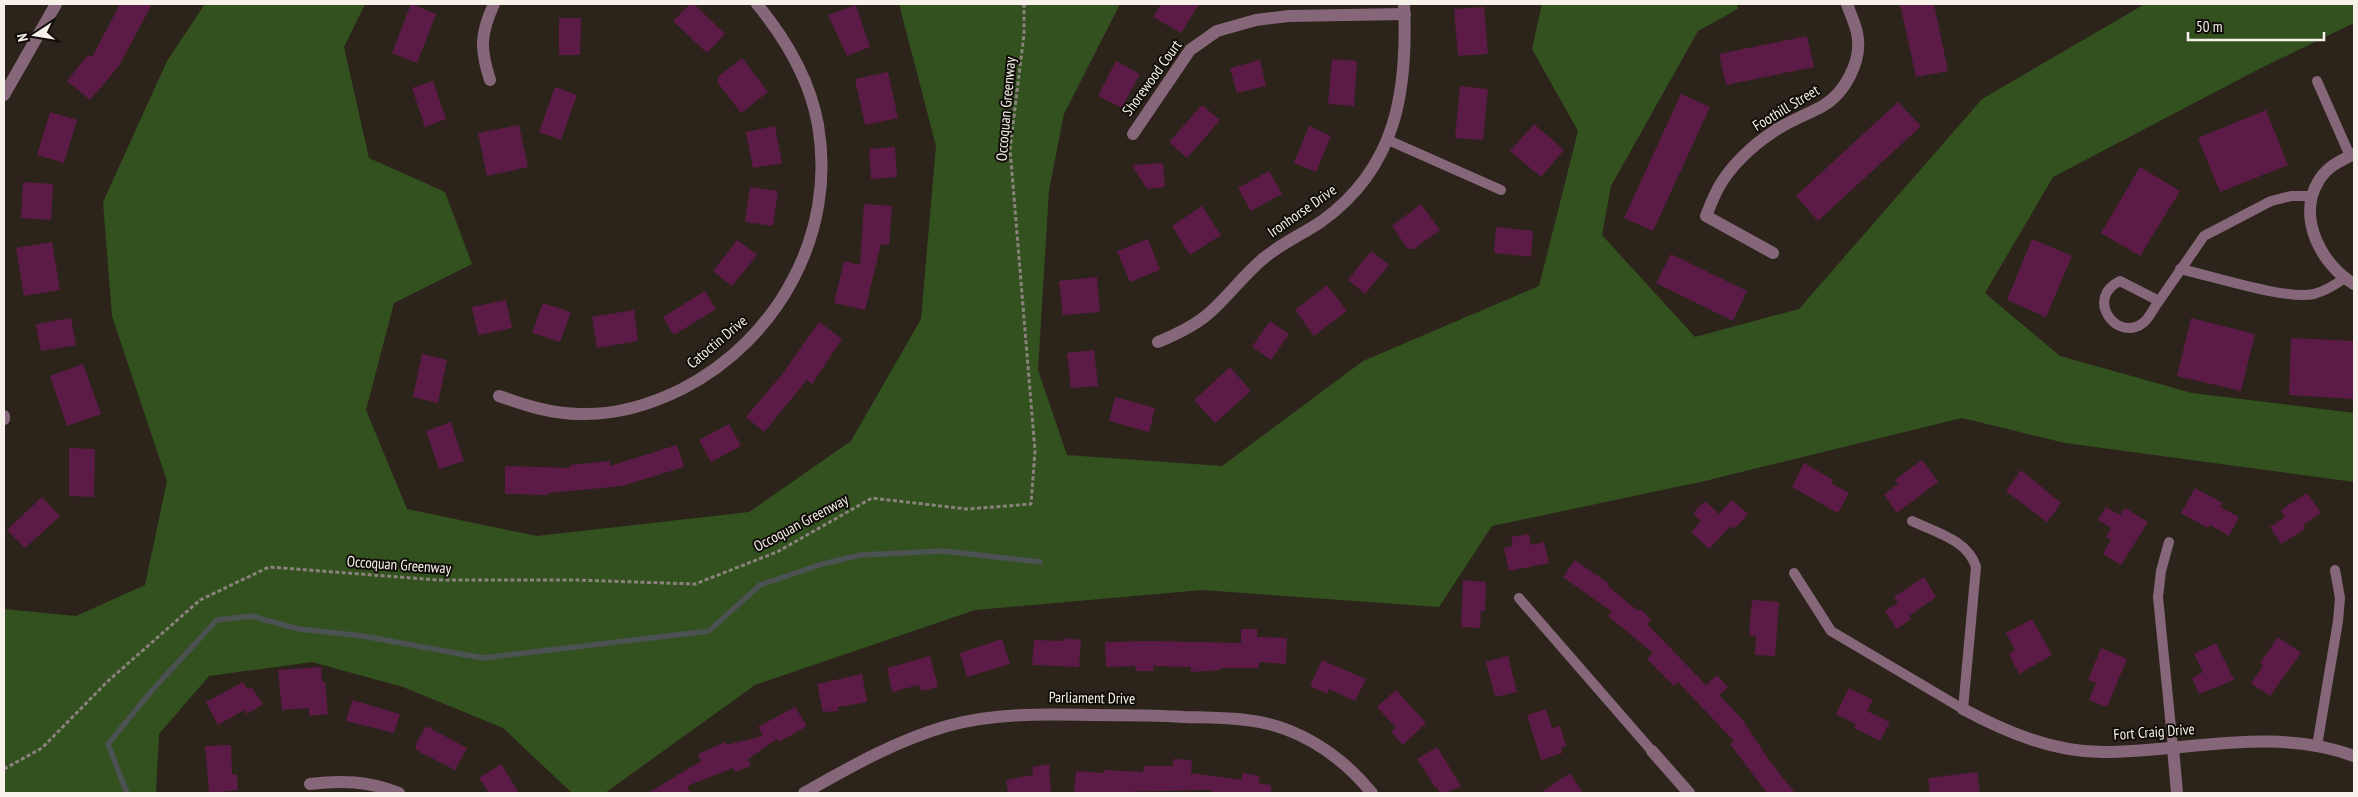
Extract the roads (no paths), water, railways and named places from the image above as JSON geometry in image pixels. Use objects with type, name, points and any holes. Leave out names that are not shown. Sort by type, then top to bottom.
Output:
[{"type":"street","points":[[4,95],[56,4]]},
{"type":"street","points":[[490,80],[483,56],[482,38],[486,21],[494,4]]},
{"type":"street","name":"Catoctin Drive","points":[[499,396],[550,411],[580,414],[610,412],[639,406],[663,398],[694,382],[717,367],[743,346],[783,299],[799,270],[811,240],[821,183],[820,142],[815,114],[794,60],[776,28],[757,4]]},
{"type":"street","name":"Foothill Street","points":[[1773,253],[1706,216],[1720,185],[1747,153],[1770,134],[1795,118],[1822,107],[1838,94],[1845,85],[1852,71],[1857,53],[1857,34],[1847,4]]},
{"type":"street","name":"Shorewood Court","points":[[1133,134],[1190,50],[1217,31],[1256,20],[1289,16],[1404,9]]},
{"type":"street","name":"Ironhorse Drive","points":[[1158,342],[1182,332],[1207,315],[1264,258],[1292,238],[1321,221],[1348,199],[1363,182],[1388,140],[1395,121],[1402,74],[1404,9]]},
{"type":"street","points":[[2350,281],[2331,267],[2317,244],[2311,218],[2312,196],[2318,182],[2327,170],[2352,155]]},
{"type":"street","name":"Fort Craig Drive","points":[[1963,709],[2025,738],[2059,747],[2102,752],[2173,748],[2244,740],[2280,741],[2317,746],[2354,756]]},
{"type":"street","name":"Parliament Drive","points":[[804,793],[870,756],[908,739],[949,726],[990,717],[1024,714],[1165,716],[1257,720],[1285,728],[1326,750],[1340,760],[1372,793]]},
{"type":"street","points":[[2173,748],[2177,793]]},
{"type":"street","points":[[1652,751],[1689,793]]},
{"type":"street","points":[[310,784],[335,781],[360,782],[384,787],[398,793]]},
{"type":"lane","points":[[2317,81],[2352,155]]},
{"type":"lane","points":[[1388,140],[1501,190]]},
{"type":"lane","points":[[2159,301],[2120,281],[2111,285],[2104,294],[2103,304],[2107,316],[2114,323],[2124,328],[2134,328],[2144,323],[2204,236],[2271,201],[2291,196],[2312,196]]},
{"type":"lane","points":[[2180,269],[2292,295],[2313,294],[2350,281]]},
{"type":"lane","points":[[1794,573],[1831,631],[1963,709],[1976,567],[1973,556],[1966,547],[1912,521]]},
{"type":"lane","points":[[2170,542],[2161,571],[2158,596],[2173,748]]},
{"type":"lane","points":[[2317,746],[2338,621],[2340,598],[2335,570]]},
{"type":"lane","points":[[1519,598],[1652,751]]},
{"type":"waterway","points":[[127,793],[108,744],[154,688],[217,620],[251,616],[299,629],[363,636],[483,658],[709,631],[760,585],[822,564],[861,555],[943,551],[1040,562]]}]
